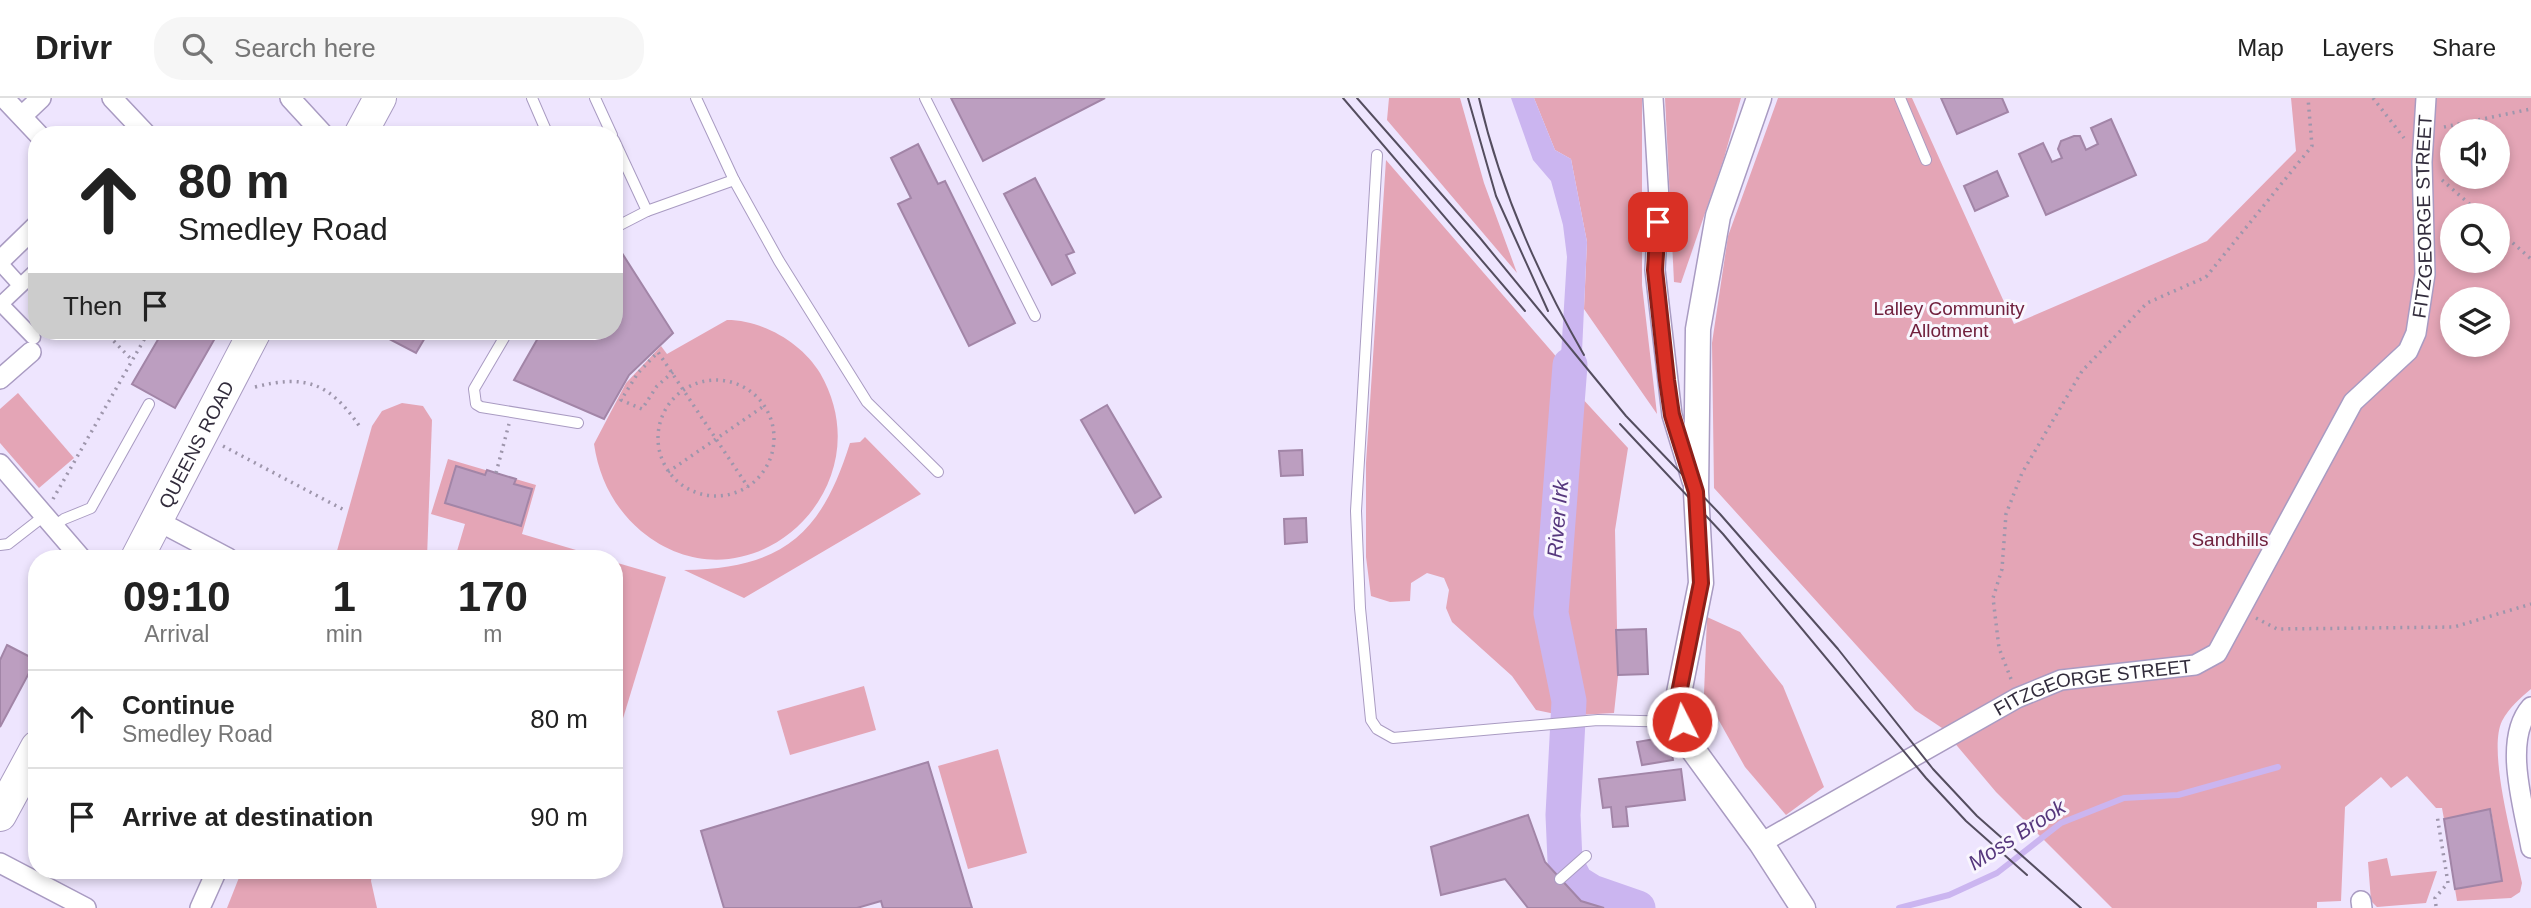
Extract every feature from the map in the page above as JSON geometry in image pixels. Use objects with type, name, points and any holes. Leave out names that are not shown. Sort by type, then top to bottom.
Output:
[{"type":"highway","points":[[365,126],[380,98]]},
{"type":"highway","name":"QUEENS ROAD","points":[[141,550],[250,340]]},
{"type":"highway","points":[[0,815],[28,764]]},
{"type":"street","points":[[4,98],[31,126]]},
{"type":"street","points":[[22,116],[41,98]]},
{"type":"street","points":[[112,98],[138,126]]},
{"type":"street","points":[[290,98],[316,126]]},
{"type":"street","points":[[1653,98],[1659,199],[1656,284],[1672,415],[1696,492]]},
{"type":"street","points":[[1759,98],[1718,216],[1698,329],[1696,492],[1701,583],[1678,698],[1686,740],[1761,843],[1802,908]]},
{"type":"street","name":"FITZGEORGE STREET","points":[[1761,843],[2017,698],[2061,680],[2195,665],[2217,653],[2353,402],[2408,351],[2416,332],[2425,274],[2422,162],[2426,98]]},
{"type":"street","points":[[20,285],[1,260],[28,234]]},
{"type":"street","points":[[28,278],[1,303],[28,339]]},
{"type":"street","points":[[0,379],[32,344],[29,340]]},
{"type":"street","points":[[0,464],[74,550]]},
{"type":"street","points":[[156,520],[213,550]]},
{"type":"street","points":[[2531,707],[2516,734],[2516,744],[2531,848]]},
{"type":"street","points":[[0,863],[28,878]]},
{"type":"street","points":[[31,879],[86,908]]},
{"type":"street","points":[[200,908],[213,879]]},
{"type":"lane","points":[[532,98],[544,126]]},
{"type":"lane","points":[[594,98],[608,126]]},
{"type":"lane","points":[[696,98],[734,180],[779,261],[867,402],[938,472]]},
{"type":"lane","points":[[925,98],[1035,316]]},
{"type":"lane","points":[[1900,98],[1926,160]]},
{"type":"lane","points":[[1377,155],[1356,512],[1360,608],[1371,720],[1377,729],[1393,738],[1598,720],[1682,722]]},
{"type":"lane","points":[[623,159],[647,211]]},
{"type":"lane","points":[[623,223],[647,211],[734,180]]},
{"type":"lane","points":[[500,340],[480,375],[473,397],[481,407],[578,423]]},
{"type":"lane","points":[[0,545],[8,544],[46,518],[64,519],[91,508],[149,404]]},
{"type":"lane","points":[[1560,879],[1586,856]]},
{"type":"path","points":[[2017,698],[1999,648],[1993,598],[2002,569],[2006,514],[2022,472],[2082,371],[2147,303],[2206,277],[2312,146],[2308,98]]},
{"type":"path","points":[[2373,98],[2422,162],[2468,203]]},
{"type":"path","points":[[2424,131],[2531,109]]},
{"type":"path","points":[[2510,240],[2531,259]]},
{"type":"path","points":[[113,340],[133,361]]},
{"type":"path","points":[[46,518],[62,484],[144,340]]},
{"type":"path","points":[[673,372],[657,386],[642,409],[621,400],[638,373],[659,352],[685,389],[748,487]]},
{"type":"path","points":[[230,377],[254,387],[295,380],[312,382],[331,393],[360,427]]},
{"type":"path","points":[[722,380],[741,385],[764,406],[774,430],[774,449],[767,468],[748,487],[719,497],[700,495],[682,486],[668,472],[660,456],[658,437],[661,419],[671,402],[685,389],[702,382],[722,380]]},
{"type":"path","points":[[668,472],[764,406]]},
{"type":"path","points":[[496,473],[507,438],[511,412]]},
{"type":"path","points":[[199,435],[346,511]]},
{"type":"path","points":[[2242,611],[2277,629],[2454,627],[2531,604]]},
{"type":"path","points":[[2436,906],[2435,898],[2448,883],[2437,815]]},
{"type":"path","points":[[2443,854],[2449,853]]},
{"type":"green space","points":[[1389,98],[1460,98],[1484,183],[1517,273],[1387,120]]},
{"type":"green space","points":[[1534,98],[1642,98],[1642,285],[1657,414],[1584,309],[1587,242],[1571,159],[1555,150]]},
{"type":"green space","points":[[1665,98],[1741,98],[1724,158],[1681,283],[1674,282]]},
{"type":"green space","name":"Sandhills","points":[[1778,98],[1912,98],[2014,324],[2207,241],[2296,151],[2291,98],[2531,98],[2531,689],[2508,712],[2498,735],[2500,777],[2522,883],[2520,892],[2511,898],[2457,901],[2455,889],[2502,881],[2491,810],[2444,819],[2442,808],[2436,808],[2407,776],[2391,788],[2381,777],[2345,807],[2341,901],[2317,902],[2317,908],[2112,908],[1996,792],[1942,728],[1915,710],[1714,488],[1712,343],[1728,236]]},
{"type":"green space","points":[[1386,160],[1560,361],[1545,543],[1543,611],[1560,715],[1536,710],[1512,676],[1452,622],[1446,608],[1449,590],[1444,578],[1427,573],[1411,583],[1410,601],[1390,602],[1371,596],[1366,557],[1366,463]]},
{"type":"green space","points":[[727,320],[768,329],[803,352],[820,373],[836,417],[835,459],[821,497],[795,528],[762,550],[723,559],[682,554],[641,531],[609,492],[594,444],[626,383],[661,346],[667,354]]},
{"type":"green space","points":[[18,393],[74,458],[39,488],[0,443],[0,409]]},
{"type":"green space","points":[[1580,396],[1628,448],[1615,530],[1618,676],[1614,713],[1578,715],[1561,613],[1569,470]]},
{"type":"green space","points":[[402,403],[423,406],[432,420],[427,550],[337,550],[372,426],[382,411]]},
{"type":"green space","points":[[865,437],[921,494],[744,598],[684,570],[718,568],[747,562],[772,553],[793,541],[811,524],[826,502],[850,443],[860,442]]},
{"type":"green space","points":[[448,459],[536,485],[522,534],[576,550],[457,550],[465,524],[431,514]]},
{"type":"green space","points":[[623,565],[666,577],[623,718]]},
{"type":"green space","points":[[1707,617],[1740,632],[1783,686],[1824,787],[1786,815],[1745,767],[1704,694]]},
{"type":"green space","points":[[864,686],[876,730],[790,755],[777,711]]},
{"type":"green space","points":[[998,749],[1027,853],[968,869],[938,766]]},
{"type":"green space","points":[[2387,858],[2391,876],[2437,871],[2426,903],[2377,907],[2371,901],[2368,862]]},
{"type":"green space","points":[[238,879],[371,879],[377,908],[227,908]]},
{"type":"shaded area","points":[[1511,98],[1534,98],[1555,150],[1571,159],[1587,242],[1580,396],[1574,422],[1558,405],[1567,257],[1563,225],[1551,181],[1533,160]]},
{"type":"building","points":[[951,98],[1105,98],[983,161]]},
{"type":"building","points":[[1941,98],[2002,98],[2008,112],[1957,134]]},
{"type":"building","points":[[2111,119],[2136,175],[2046,215],[2019,154],[2043,143],[2052,162],[2062,158],[2058,149],[2061,141],[2074,136],[2080,136],[2086,150],[2098,144],[2091,128]]},
{"type":"building","points":[[918,144],[938,184],[945,181],[1015,323],[969,346],[898,204],[911,198],[891,158]]},
{"type":"building","points":[[1997,171],[2008,196],[1975,211],[1964,186]]},
{"type":"building","points":[[1035,178],[1074,252],[1066,255],[1075,273],[1052,285],[1004,194]]},
{"type":"building","points":[[623,255],[673,333],[629,375],[604,419],[514,380],[537,340],[623,340]]},
{"type":"building","points":[[158,340],[214,340],[175,408],[132,384]]},
{"type":"building","points":[[391,340],[424,340],[416,353]]},
{"type":"building","points":[[1107,405],[1161,497],[1135,513],[1081,420]]},
{"type":"building","points":[[1302,450],[1303,475],[1281,476],[1279,451]]},
{"type":"building","points":[[456,466],[485,475],[487,470],[516,479],[514,484],[532,489],[521,526],[445,503]]},
{"type":"building","points":[[1306,518],[1307,542],[1285,544],[1284,519]]},
{"type":"building","points":[[1646,629],[1648,674],[1618,675],[1616,630]]},
{"type":"building","points":[[7,645],[28,656],[28,675],[0,727],[0,660]]},
{"type":"building","points":[[1660,738],[1671,751],[1673,760],[1642,765],[1637,742]]},
{"type":"building","points":[[928,762],[972,908],[883,908],[881,901],[857,908],[724,908],[701,831]]},
{"type":"building","points":[[1681,769],[1685,800],[1626,807],[1628,826],[1613,827],[1611,807],[1603,808],[1599,779]]},
{"type":"building","points":[[2490,809],[2502,881],[2455,889],[2444,819]]},
{"type":"building","points":[[1528,815],[1545,862],[1581,901],[1604,908],[1528,908],[1505,879],[1441,895],[1431,847]]},
{"type":"waterway","name":"River Irk","points":[[1570,365],[1551,613],[1569,701],[1563,815],[1565,861],[1576,882],[1592,892],[1638,908]]},
{"type":"waterway","name":"Moss Brook","points":[[1899,908],[1949,895],[1997,873],[2061,823],[2124,798],[2178,795],[2278,767]]},
{"type":"tram line","points":[[1343,98],[1525,311]]},
{"type":"tram line","points":[[1357,98],[1480,238],[1626,416],[1720,514],[1838,649],[1933,769],[1977,816],[2081,908]]},
{"type":"tram line","points":[[1468,98],[1496,196],[1548,311]]},
{"type":"tram line","points":[[1479,98],[1498,165],[1522,231],[1551,294],[1584,355]]},
{"type":"tram line","points":[[1620,424],[1723,534],[1926,778],[1966,821],[2027,875]]},
{"type":"route","points":[[1658,222],[1655,270],[1667,380],[1672,415],[1696,492],[1701,583],[1678,698],[1682,722]]},
{"type":"park label","name":"Lalley Community Allotment","points":[[1949,319]]}]
